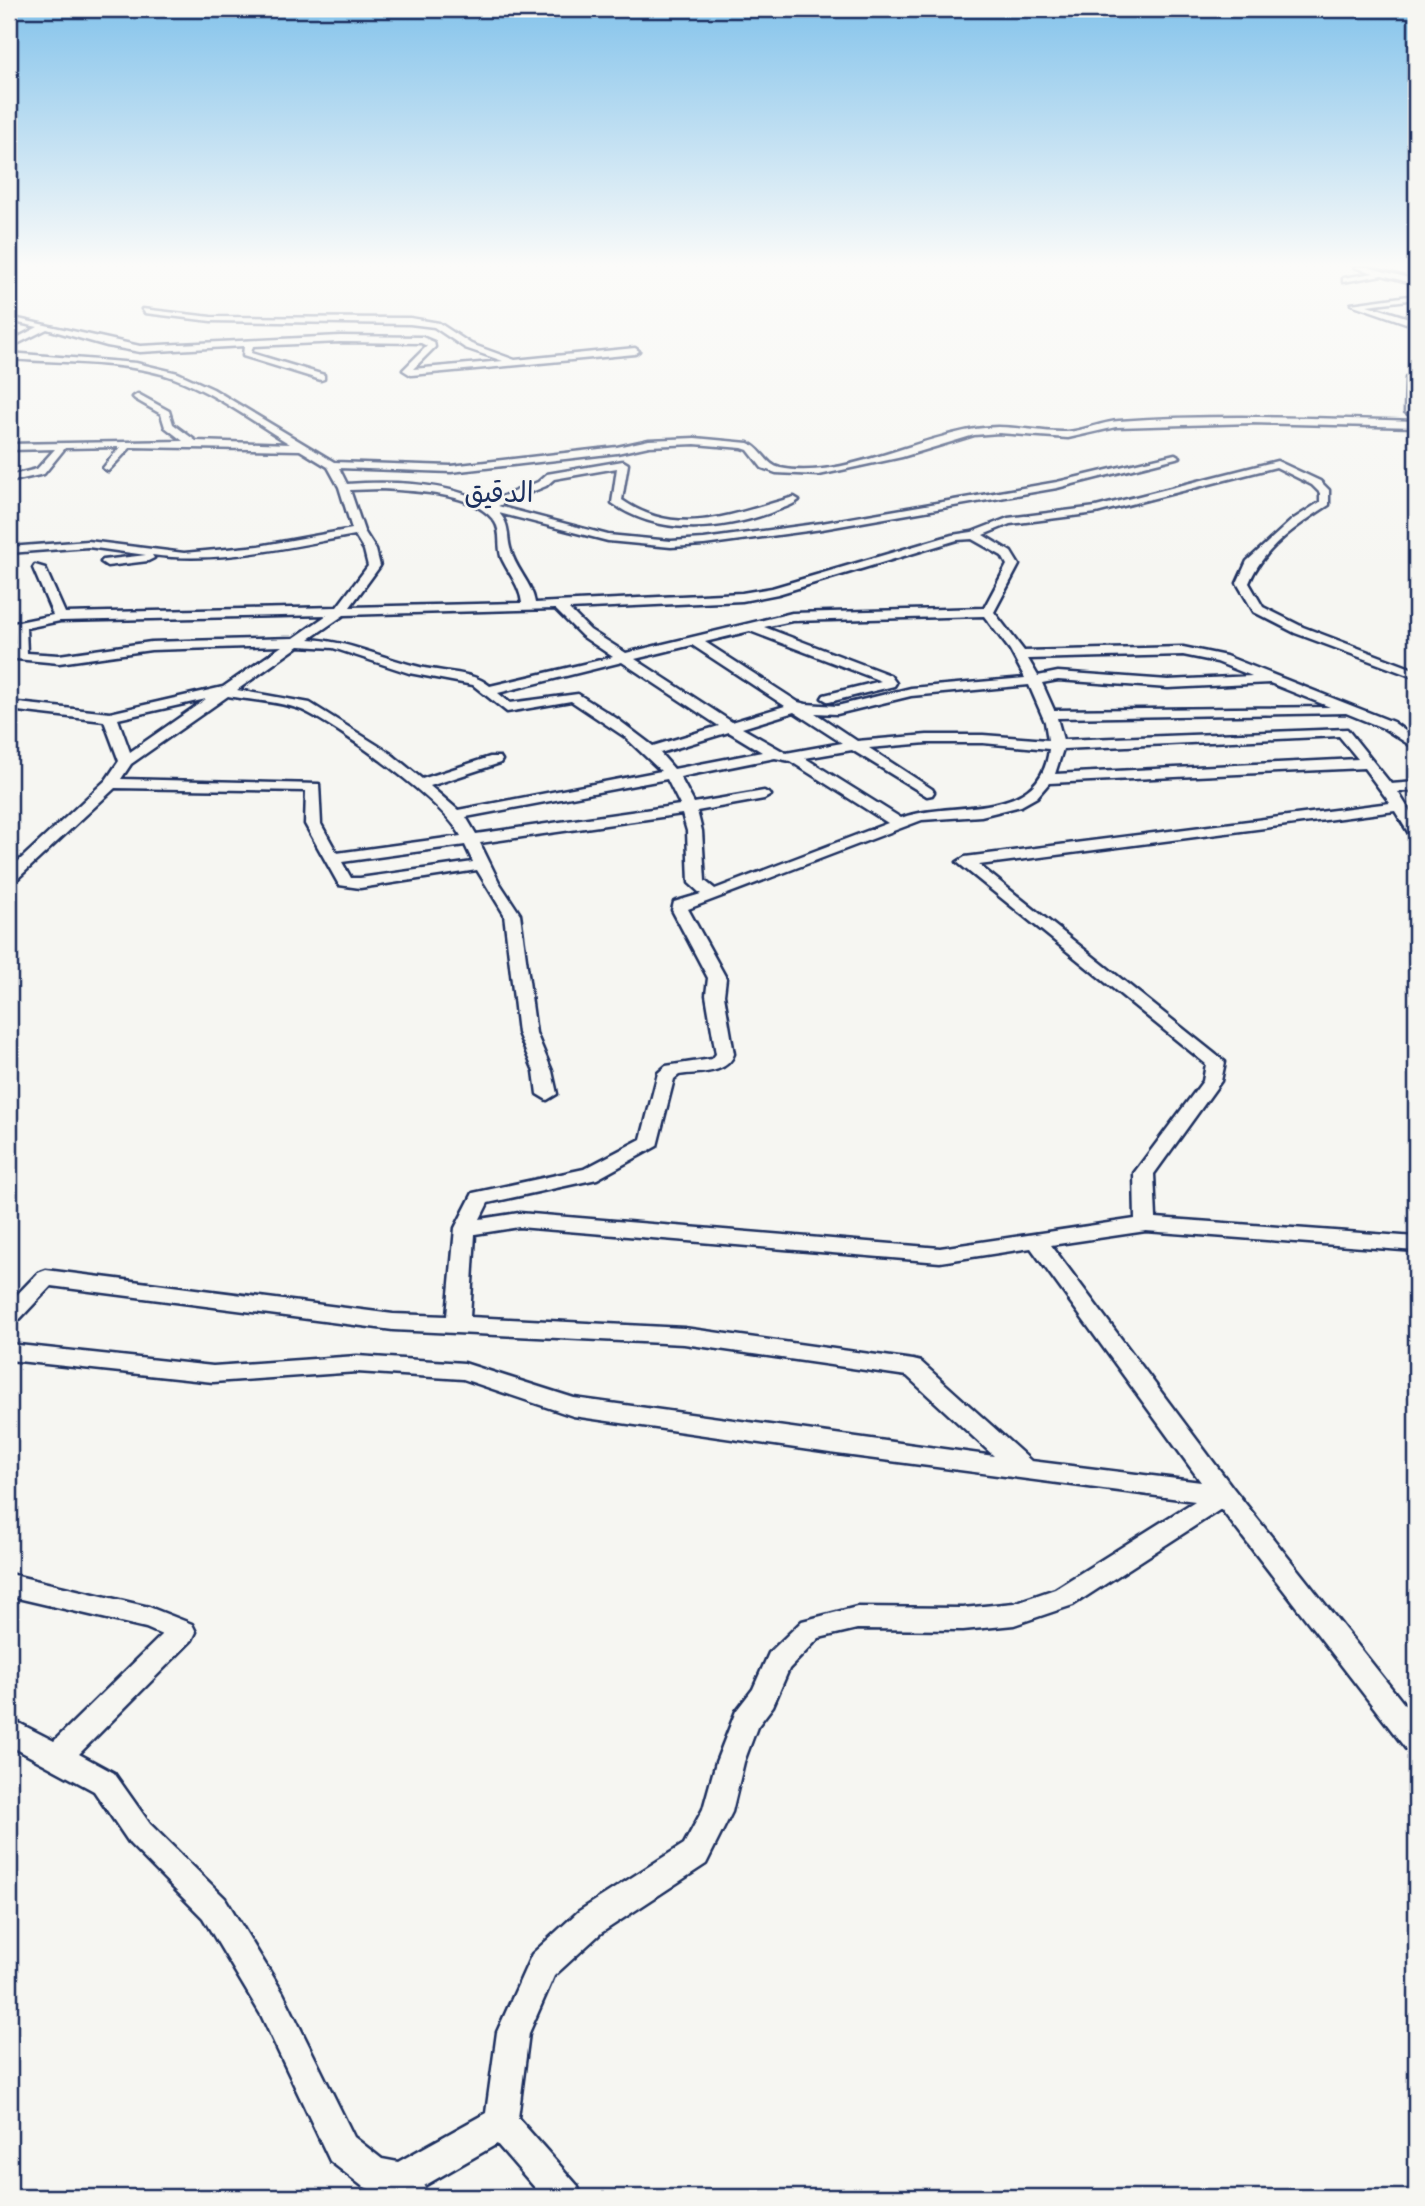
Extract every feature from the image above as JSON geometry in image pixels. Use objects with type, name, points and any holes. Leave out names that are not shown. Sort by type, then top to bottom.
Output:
[{"type":"street","points":[[153,370],[175,375],[210,391],[332,465],[467,468],[617,450],[649,443],[695,441],[744,445],[751,448],[766,466],[780,471],[819,472],[898,455],[973,432],[999,430],[1068,435],[1126,424],[1252,420],[1416,424]]},
{"type":"street","points":[[298,370],[321,377]]},
{"type":"street","points":[[408,370],[435,370]]},
{"type":"street","points":[[1410,412],[1411,378],[1416,378]]},
{"type":"street","points":[[138,397],[166,414],[168,425],[192,443]]},
{"type":"street","points":[[657,453],[695,441]]},
{"type":"street","points":[[9,447],[192,443],[302,447]]},
{"type":"street","points":[[108,468],[128,444]]},
{"type":"street","points":[[9,479],[34,477],[49,468],[62,446]]},
{"type":"street","points":[[344,488],[408,487],[470,500],[487,507],[608,538],[671,544],[822,526],[1057,485],[1175,457]]},
{"type":"street","points":[[487,507],[542,484],[551,476],[628,462],[616,500],[626,510],[650,519],[684,523],[746,517],[794,500]]},
{"type":"street","points":[[713,895],[697,883],[697,845],[690,809],[683,791],[671,774],[652,751],[614,721],[573,697],[507,708],[477,682],[414,670],[334,645],[295,642],[151,646],[59,659],[21,656],[14,627],[60,617],[529,607],[757,595],[956,537],[974,535],[1008,521],[1096,510],[1277,464],[1316,483],[1325,492],[1325,503],[1296,522],[1251,563],[1243,583],[1258,609],[1299,630],[1416,674]]},
{"type":"street","points":[[9,878],[111,783],[126,761],[341,611],[374,566],[370,550],[358,531],[344,488],[332,465]]},
{"type":"street","points":[[487,507],[500,519],[504,529],[504,549],[526,586],[529,607]]},
{"type":"street","points":[[107,562],[259,549],[358,531]]},
{"type":"street","points":[[974,535],[1007,554],[1013,565],[988,612]]},
{"type":"street","points":[[9,550],[88,544],[184,556]]},
{"type":"street","points":[[38,568],[60,617]]},
{"type":"street","points":[[558,605],[586,633],[775,754]]},
{"type":"street","points":[[488,691],[792,617],[988,612]]},
{"type":"street","points":[[458,1324],[465,1227],[480,1198],[590,1174],[618,1157],[634,1152],[650,1142],[665,1077],[673,1070],[717,1064],[723,1060],[725,1054],[715,995],[718,985],[680,910],[680,905],[693,903],[920,816],[961,815],[1014,804],[1024,799],[1046,779],[1056,745],[1048,714],[1020,655],[988,612]]},
{"type":"street","points":[[652,751],[729,726],[889,683],[885,678],[749,626]]},
{"type":"street","points":[[694,641],[927,792]]},
{"type":"street","points":[[1020,655],[1183,651],[1221,659],[1388,725],[1416,744]]},
{"type":"street","points":[[794,708],[837,710],[911,692],[1033,681],[1058,676],[1168,684],[1269,679]]},
{"type":"street","points":[[9,706],[110,717],[223,691],[305,706],[385,756],[462,822],[482,865],[512,914],[527,1033],[543,1071],[547,1094]]},
{"type":"street","points":[[1048,714],[1353,711]]},
{"type":"street","points":[[110,717],[126,761]]},
{"type":"street","points":[[456,815],[775,754],[794,757],[855,745],[950,739],[1056,745],[1332,731],[1347,735],[1400,806],[1416,834]]},
{"type":"street","points":[[794,757],[900,824]]},
{"type":"street","points":[[419,785],[495,760]]},
{"type":"street","points":[[1046,779],[1368,763]]},
{"type":"street","points":[[111,783],[314,787],[313,824],[345,882],[360,883],[482,865]]},
{"type":"street","points":[[1388,789],[1416,786]]},
{"type":"street","points":[[331,859],[690,809],[764,795]]},
{"type":"street","points":[[1146,1224],[1144,1173],[1212,1081],[1216,1062],[965,862],[1400,806]]},
{"type":"street","points":[[465,1227],[519,1220],[940,1255],[1146,1224],[1416,1244]]},
{"type":"street","points":[[1036,1240],[1224,1495],[1416,1740]]},
{"type":"street","points":[[9,1316],[46,1278],[393,1322],[684,1336],[913,1368],[1023,1468]]},
{"type":"street","points":[[9,1352],[213,1374],[357,1364],[464,1371],[573,1407],[837,1445],[1224,1495]]},
{"type":"street","points":[[9,1731],[104,1782],[140,1834],[214,1908],[272,2004],[342,2149],[374,2174],[406,2189],[501,2123],[513,2032],[543,1965],[590,1922],[695,1854],[717,1812],[730,1762],[746,1720],[763,1697],[779,1661],[811,1629],[857,1618],[963,1619],[1014,1614],[1063,1597],[1224,1495]]},
{"type":"street","points":[[9,1585],[149,1618],[183,1632],[57,1757]]},
{"type":"street","points":[[501,2123],[565,2197]]},
{"type":"district","name":"الدقيق","points":[[499,495]]}]
